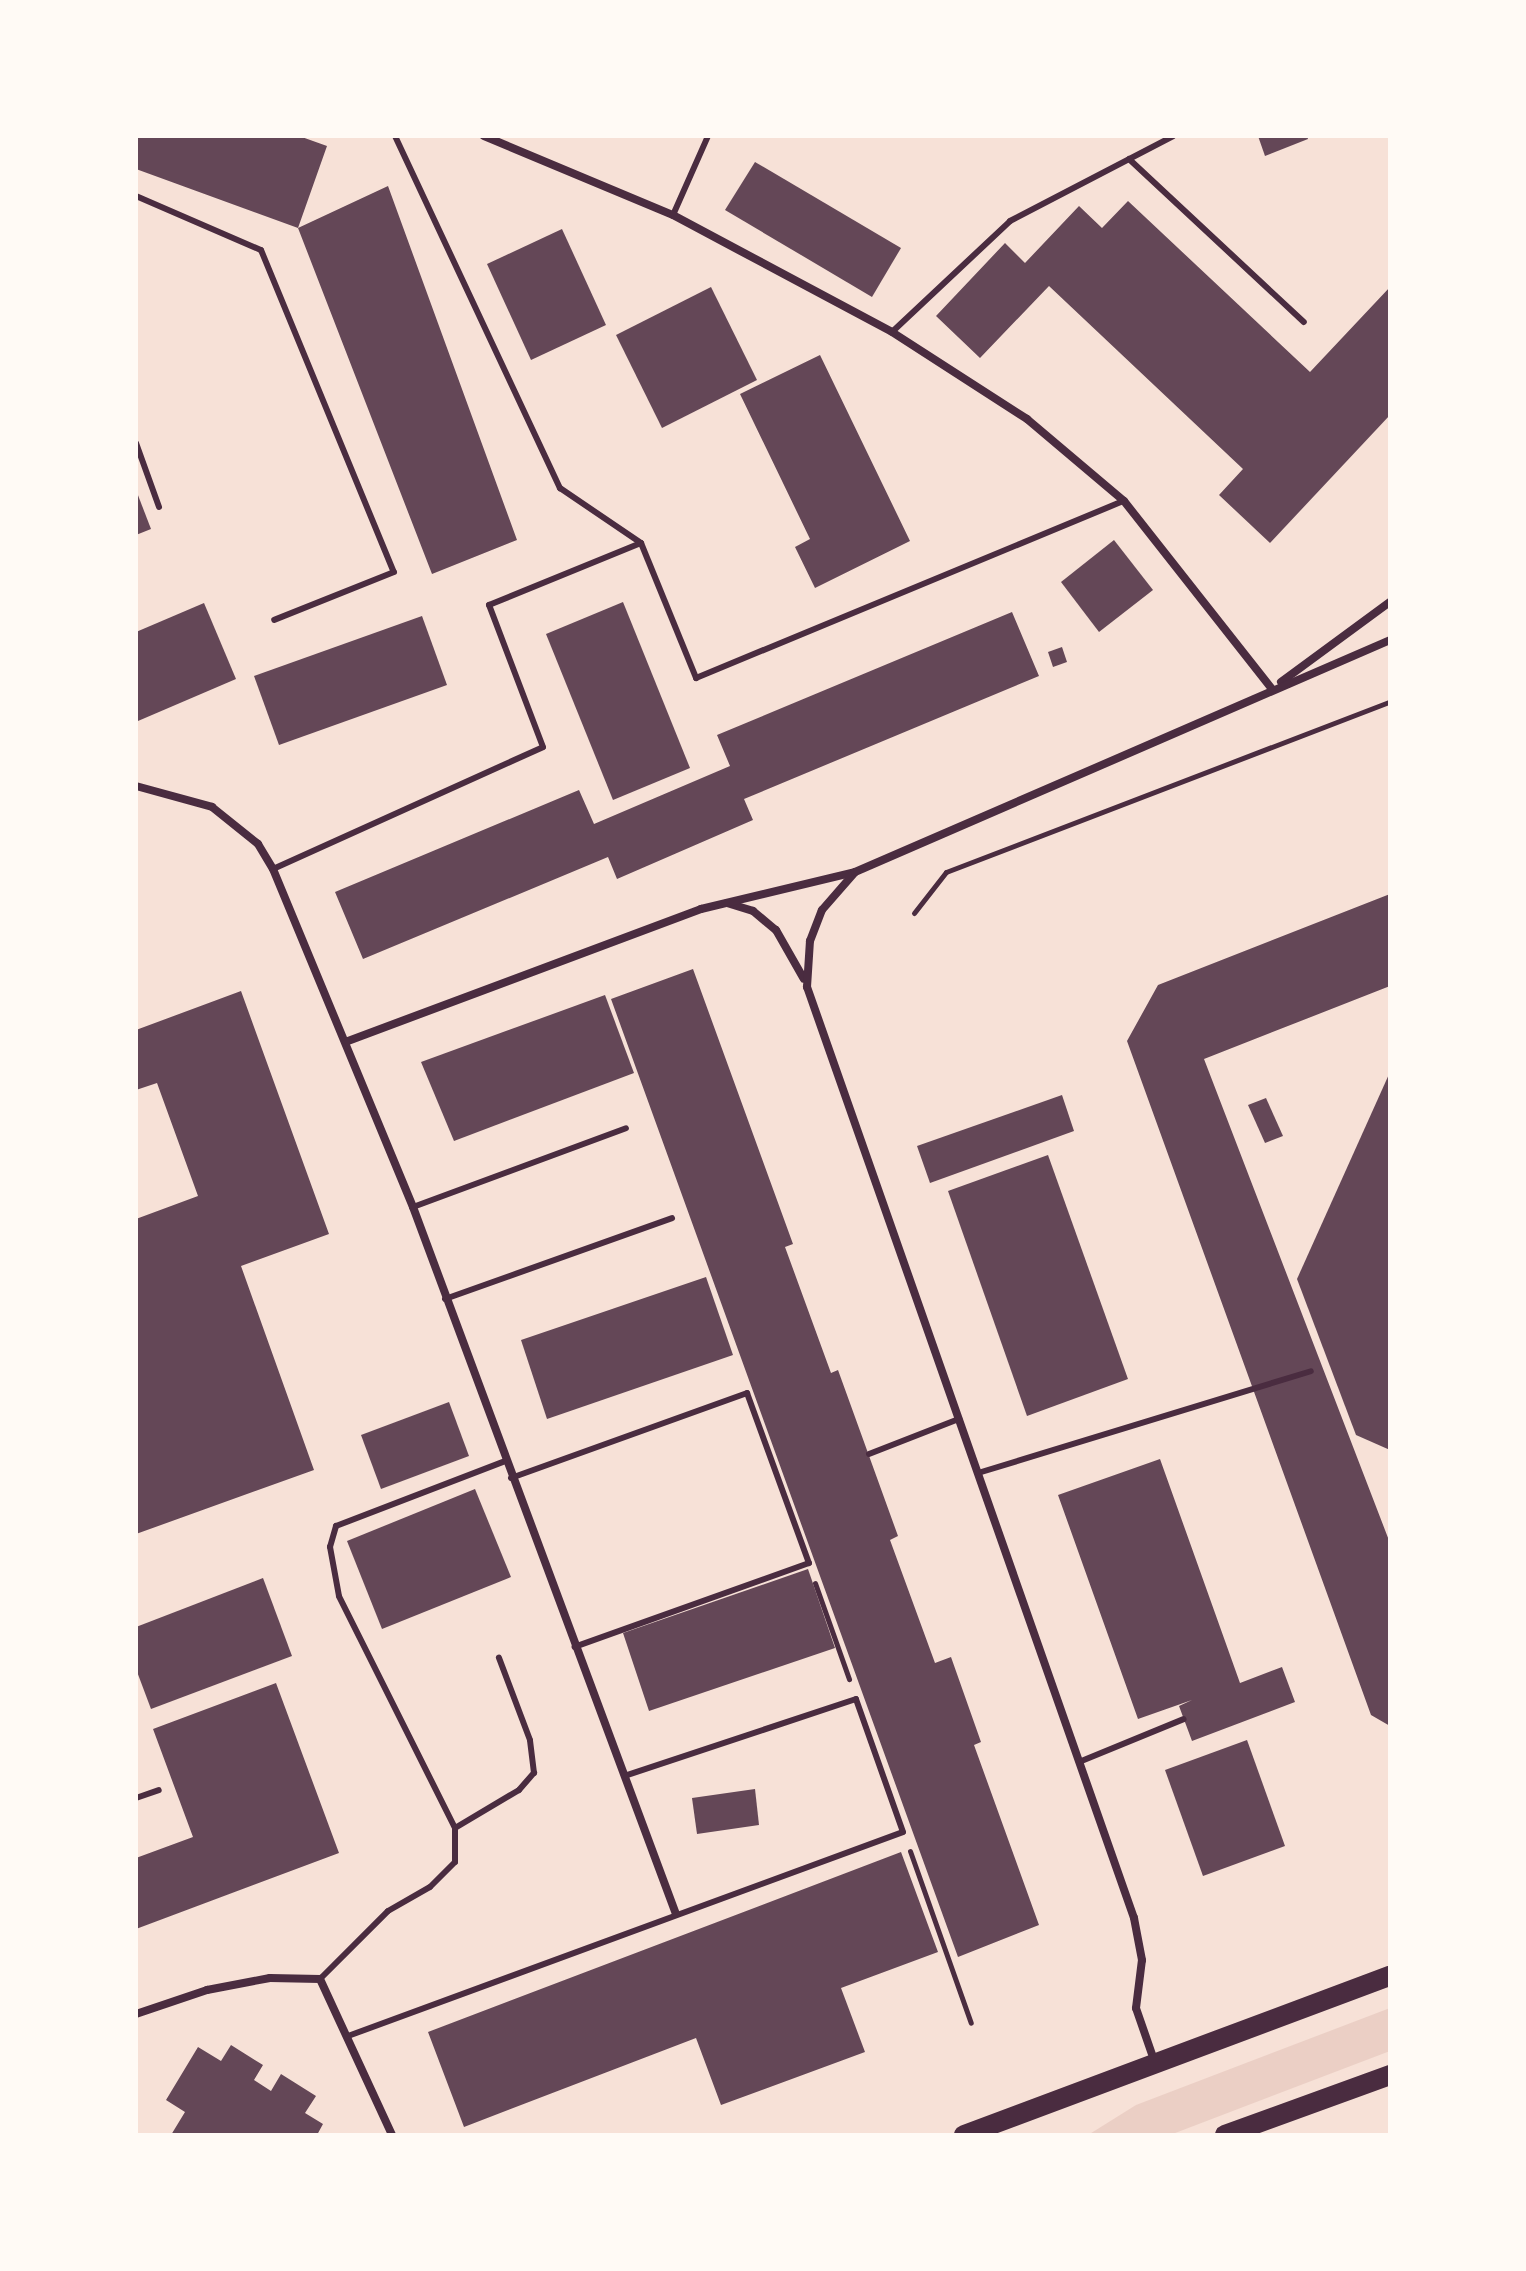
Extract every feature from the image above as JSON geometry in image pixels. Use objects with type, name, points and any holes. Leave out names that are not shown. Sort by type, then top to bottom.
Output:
[{"type":"main road","points":[[964,2135],[1390,1976]]},
{"type":"main road","points":[[1225,2135],[1390,2075]]},
{"type":"street","points":[[484,136],[673,215],[892,332],[1027,419],[1124,501],[1272,689]]},
{"type":"street","points":[[1272,689],[1390,602]]},
{"type":"street","points":[[348,1041],[723,903],[855,872],[1390,640]]},
{"type":"street","points":[[136,786],[212,807],[258,844],[273,869],[348,1041],[413,1207],[511,1478],[676,1914]]},
{"type":"street","points":[[807,987],[815,924],[855,872]]},
{"type":"street","points":[[723,903],[753,911],[776,930],[795,955],[807,987],[1134,1918],[1142,1960],[1136,2008],[1155,2064]]},
{"type":"street","points":[[136,2014],[207,1990],[270,1978],[320,1979],[392,2135]]},
{"type":"lane","points":[[395,136],[560,488],[641,543],[696,678],[1124,501]]},
{"type":"lane","points":[[673,215],[708,136]]},
{"type":"lane","points":[[892,332],[1010,221],[1173,136]]},
{"type":"lane","points":[[1129,159],[1304,322]]},
{"type":"lane","points":[[136,196],[261,250],[394,572],[274,620]]},
{"type":"lane","points":[[136,443],[159,507]]},
{"type":"lane","points":[[273,869],[543,747],[489,605],[641,543]]},
{"type":"lane","points":[[413,1207],[626,1128]]},
{"type":"lane","points":[[445,1299],[672,1218]]},
{"type":"lane","points":[[978,1473],[1311,1371]]},
{"type":"lane","points":[[511,1478],[747,1393],[783,1486],[809,1563],[575,1647]]},
{"type":"lane","points":[[869,1454],[959,1419]]},
{"type":"lane","points":[[320,1979],[388,1911],[430,1887],[455,1862],[455,1828],[339,1596],[330,1547],[336,1526],[505,1461]]},
{"type":"lane","points":[[455,1828],[519,1790],[534,1773],[530,1740],[499,1658]]},
{"type":"lane","points":[[348,2036],[903,1832],[856,1699],[625,1776]]},
{"type":"lane","points":[[1079,1762],[1184,1719]]},
{"type":"lane","points":[[136,1798],[159,1790]]},
{"type":"path","points":[[914,913],[946,872],[1390,702]]},
{"type":"path","points":[[809,1563],[856,1699]]},
{"type":"path","points":[[903,1832],[971,2023]]},
{"type":"shaded area","points":[[1390,2008],[1390,2051],[1170,2135],[1088,2135],[1136,2105]]},
{"type":"building","points":[[136,136],[299,136],[327,146],[298,228],[136,169]]},
{"type":"building","points":[[1258,136],[1307,136],[1308,139],[1265,156]]},
{"type":"building","points":[[755,162],[901,248],[872,297],[725,210]]},
{"type":"building","points":[[388,186],[517,540],[432,574],[298,228]]},
{"type":"building","points":[[1128,201],[1310,372],[1390,287],[1390,415],[1270,543],[1219,495],[1243,469],[1049,286],[980,358],[936,316],[1005,243],[1025,263],[1079,206],[1102,228]]},
{"type":"building","points":[[562,229],[606,325],[531,360],[487,264]]},
{"type":"building","points":[[711,287],[757,380],[662,428],[616,335]]},
{"type":"building","points":[[820,355],[910,541],[815,588],[795,547],[810,539],[740,394]]},
{"type":"building","points":[[136,490],[151,529],[136,535]]},
{"type":"building","points":[[1114,540],[1153,590],[1099,632],[1061,582]]},
{"type":"building","points":[[623,602],[690,768],[613,800],[546,634]]},
{"type":"building","points":[[204,603],[236,679],[138,721],[136,632]]},
{"type":"building","points":[[1012,612],[1039,676],[744,799],[753,820],[617,879],[608,857],[363,959],[335,892],[579,790],[594,824],[730,766],[717,735]]},
{"type":"building","points":[[422,616],[447,685],[279,745],[254,676]]},
{"type":"building","points":[[1062,647],[1067,662],[1053,667],[1048,652]]},
{"type":"building","points":[[1390,894],[1390,986],[1204,1059],[1390,1543],[1390,1726],[1371,1715],[1127,1041],[1158,985]]},
{"type":"building","points":[[693,969],[793,1244],[785,1247],[831,1373],[838,1370],[898,1536],[890,1540],[935,1663],[951,1657],[981,1742],[974,1745],[1039,1925],[958,1957],[611,999]]},
{"type":"building","points":[[241,991],[329,1234],[241,1266],[314,1470],[136,1534],[136,1219],[198,1196],[157,1083],[136,1090],[136,1030]]},
{"type":"building","points":[[605,995],[634,1073],[454,1141],[421,1062]]},
{"type":"building","points":[[1390,1072],[1390,1450],[1356,1435],[1297,1279]]},
{"type":"building","points":[[1062,1095],[1074,1131],[930,1183],[917,1146]]},
{"type":"building","points":[[1266,1098],[1283,1136],[1265,1143],[1248,1105]]},
{"type":"building","points":[[1048,1155],[1128,1379],[1027,1416],[948,1191]]},
{"type":"building","points":[[706,1277],[733,1355],[547,1419],[521,1340]]},
{"type":"building","points":[[449,1402],[469,1456],[381,1489],[361,1435]]},
{"type":"building","points":[[1160,1459],[1240,1683],[1282,1667],[1295,1702],[1192,1741],[1179,1706],[1192,1700],[1138,1719],[1058,1495]]},
{"type":"building","points":[[475,1489],[511,1577],[382,1629],[347,1541]]},
{"type":"building","points":[[808,1569],[835,1648],[649,1711],[623,1633]]},
{"type":"building","points":[[263,1578],[292,1656],[151,1709],[136,1669],[136,1627]]},
{"type":"building","points":[[276,1683],[339,1853],[136,1929],[136,1858],[193,1837],[153,1729]]},
{"type":"building","points":[[1247,1740],[1285,1846],[1203,1876],[1165,1770]]},
{"type":"building","points":[[755,1789],[759,1825],[697,1834],[692,1798]]},
{"type":"building","points":[[901,1852],[938,1952],[841,1988],[865,2052],[721,2105],[696,2038],[464,2127],[428,2032]]},
{"type":"building","points":[[231,2045],[263,2065],[254,2080],[271,2091],[281,2074],[316,2096],[305,2113],[323,2124],[317,2135],[171,2135],[185,2112],[166,2100],[198,2047],[221,2061]]}]
